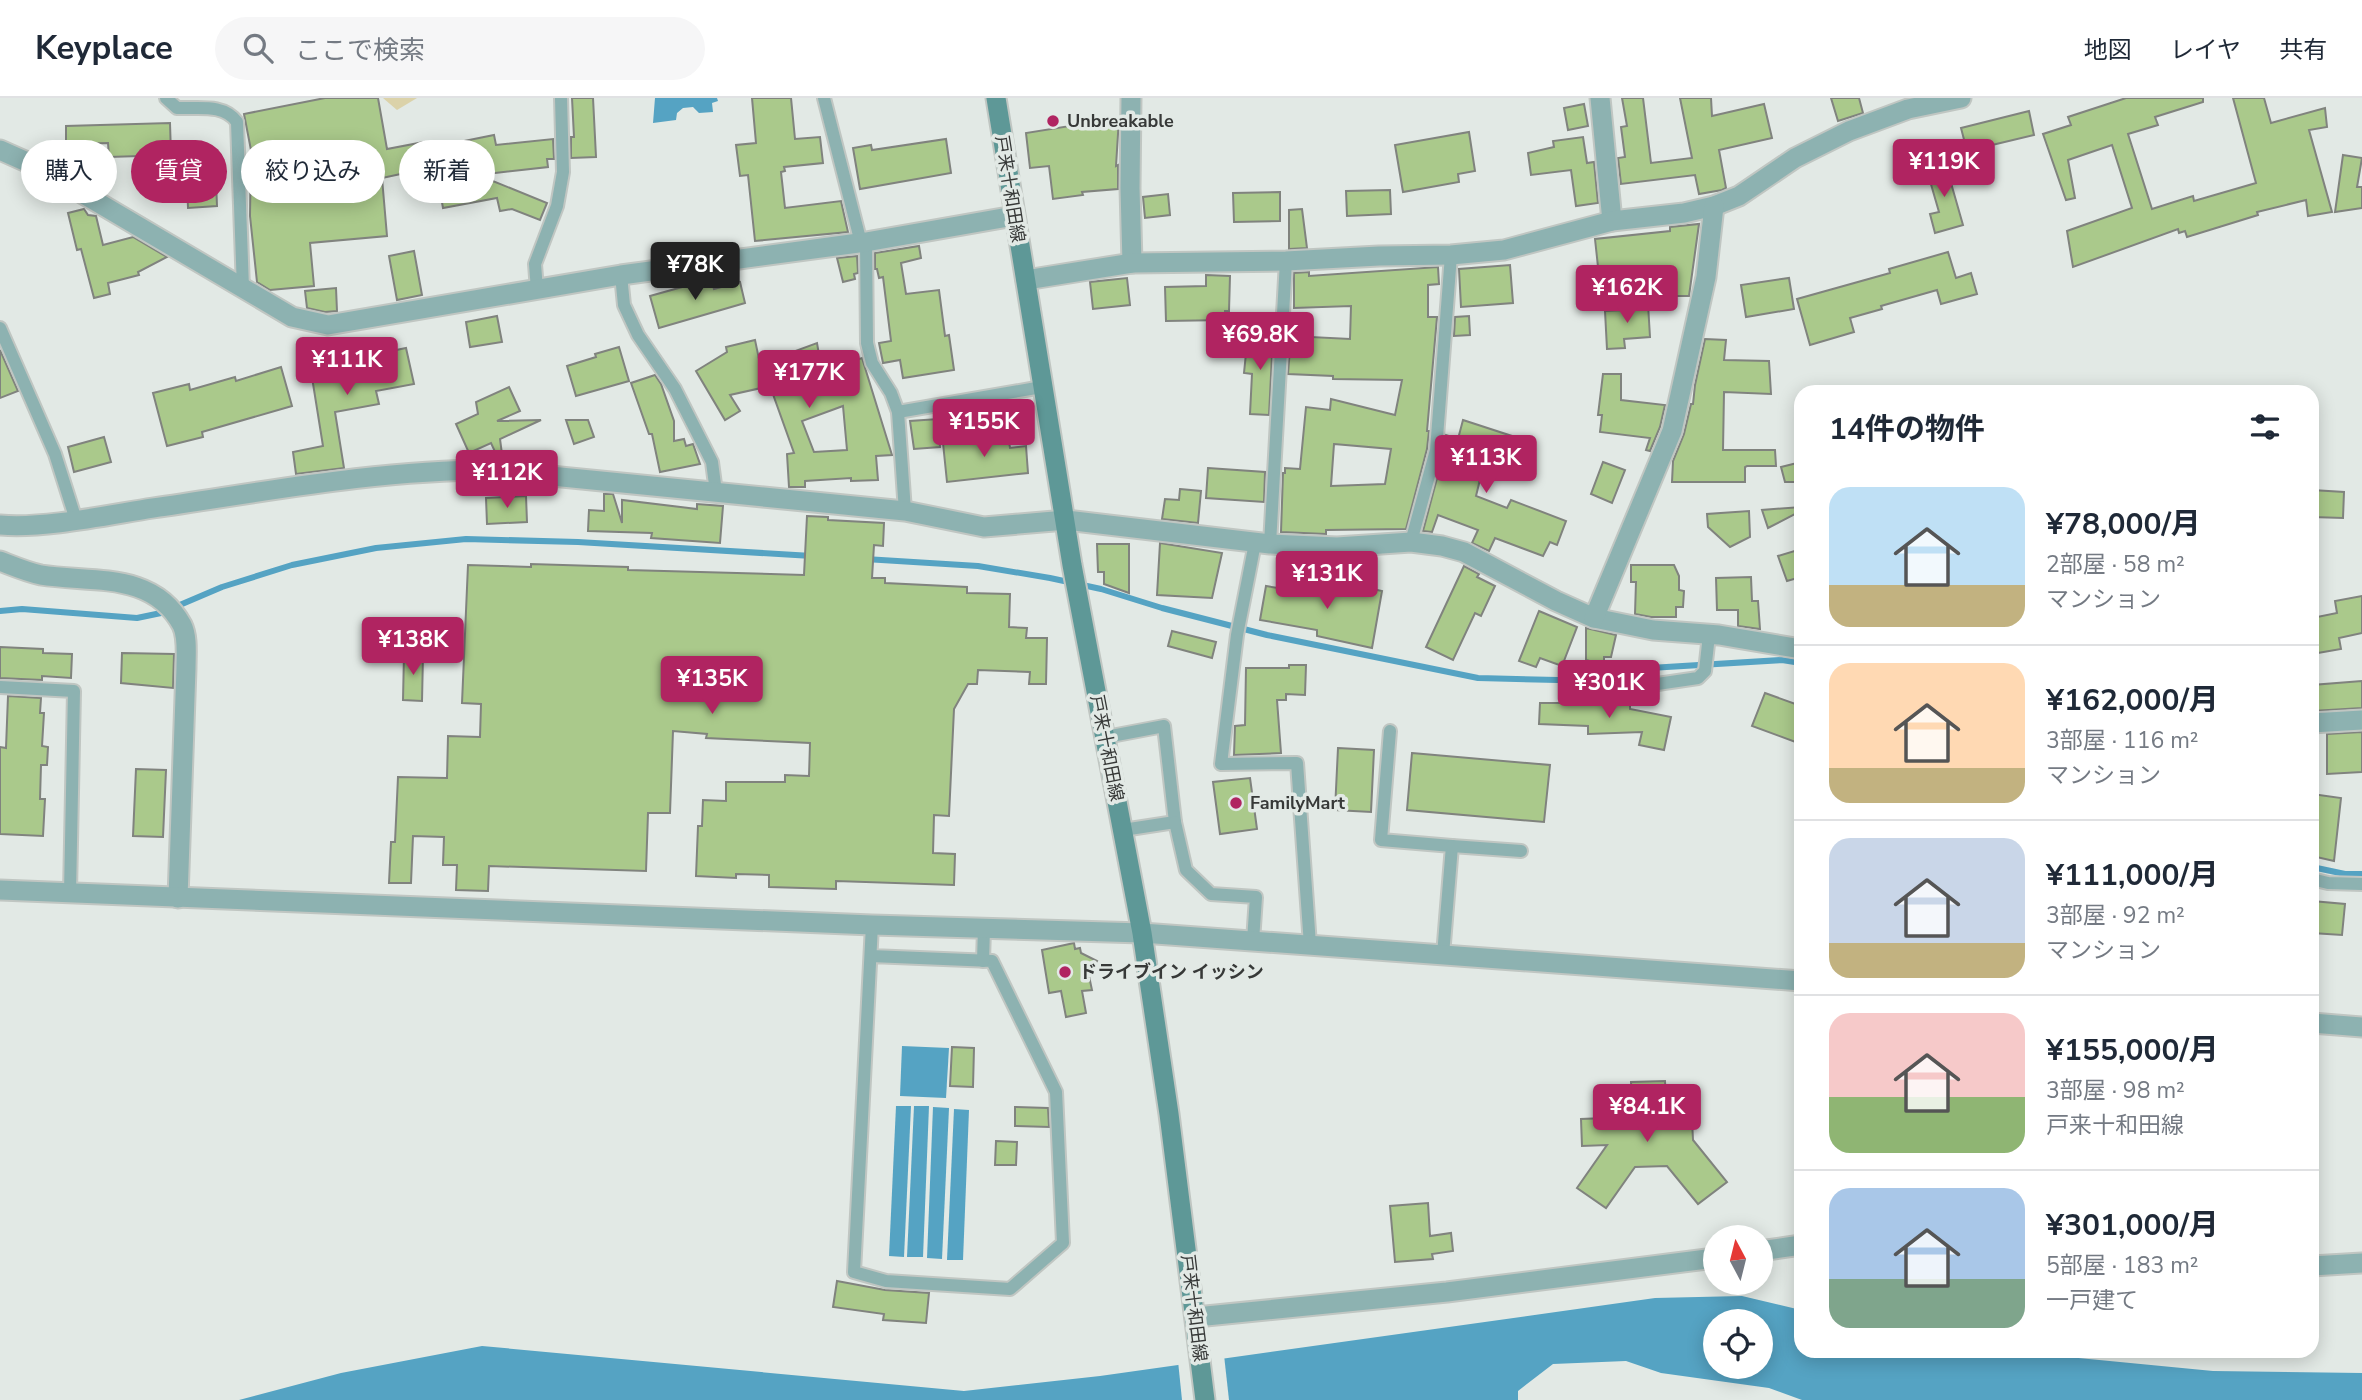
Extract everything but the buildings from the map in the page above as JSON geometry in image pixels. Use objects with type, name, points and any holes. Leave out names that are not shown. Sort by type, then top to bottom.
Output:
[{"type":"main road","name":"戸来十和田線","points":[[996,98],[1072,565],[1142,933],[1170,1114],[1205,1400]]},
{"type":"street","points":[[1131,98],[1132,263]]},
{"type":"street","points":[[1600,98],[1612,220]]},
{"type":"street","points":[[1026,280],[1132,263],[1286,261],[1451,255],[1504,250],[1612,220],[1684,213],[1714,206],[1739,196],[1796,158],[1849,131],[1908,110],[1961,98]]},
{"type":"street","points":[[0,150],[36,166],[292,317],[328,325],[621,275],[864,242],[1014,216]]},
{"type":"street","points":[[1594,618],[1672,431],[1706,277],[1714,206]]},
{"type":"street","points":[[0,525],[76,520],[290,488],[440,470],[490,470],[905,510],[984,527],[1066,520],[1263,543],[1337,547],[1411,542],[1442,546],[1464,552],[1594,618],[1653,630],[1709,635],[1794,648]]},
{"type":"street","points":[[0,561],[38,574],[128,583],[146,589],[167,607],[182,626],[186,668],[178,898]]},
{"type":"street","points":[[2319,723],[2362,720]]},
{"type":"street","points":[[0,890],[872,925],[1142,933],[1794,980]]},
{"type":"street","points":[[2319,1024],[2362,1027]]},
{"type":"street","points":[[1773,1249],[1794,1246]]},
{"type":"street","points":[[1197,1323],[1703,1260]]},
{"type":"street","points":[[2319,1266],[2362,1263]]},
{"type":"lane","points":[[166,98],[177,108],[217,109],[231,113],[237,122],[243,289]]},
{"type":"lane","points":[[537,290],[535,264],[557,206],[563,172],[561,98]]},
{"type":"lane","points":[[824,98],[864,242],[867,343],[872,363],[891,393],[898,412],[905,510]]},
{"type":"lane","points":[[1411,542],[1436,450],[1451,255]]},
{"type":"lane","points":[[1286,261],[1263,543],[1237,635],[1221,764],[1297,763],[1310,945]]},
{"type":"lane","points":[[621,275],[624,305],[638,335],[675,390],[712,462],[716,492]]},
{"type":"lane","points":[[0,328],[55,454],[76,520]]},
{"type":"lane","points":[[898,412],[1042,387]]},
{"type":"lane","points":[[1637,687],[1698,678],[1705,665],[1709,635]]},
{"type":"lane","points":[[0,687],[74,691],[70,893]]},
{"type":"lane","points":[[1106,737],[1164,726],[1175,822],[1186,870],[1211,894],[1256,897],[1253,941]]},
{"type":"lane","points":[[1390,731],[1381,840],[1521,851]]},
{"type":"lane","points":[[1123,830],[1175,822]]},
{"type":"lane","points":[[1443,955],[1452,846]]},
{"type":"lane","points":[[2319,881],[2362,884]]},
{"type":"lane","points":[[870,956],[992,961],[1056,1092],[1063,1243],[1010,1289],[886,1281],[855,1272],[870,956],[872,925]]},
{"type":"lane","points":[[983,961],[984,928]]},
{"type":"shaded area","points":[[383,98],[417,98],[397,110]]},
{"type":"water","points":[[655,98],[717,98],[718,101],[712,103],[713,112],[699,113],[693,107],[683,108],[677,113],[676,120],[653,123]]},
{"type":"water","points":[[902,1046],[949,1048],[946,1098],[900,1096]]},
{"type":"water","points":[[896,1106],[911,1106],[904,1257],[889,1256]]},
{"type":"water","points":[[914,1106],[929,1106],[923,1257],[907,1257]]},
{"type":"water","points":[[933,1107],[949,1108],[942,1259],[927,1258]]},
{"type":"water","points":[[954,1109],[969,1110],[963,1260],[947,1260]]},
{"type":"water","points":[[1742,1296],[1794,1308],[1794,1358],[2079,1358],[2213,1371],[2362,1373],[2362,1400],[1802,1400],[1769,1388],[1704,1379],[1773,1379],[1773,1309],[1703,1309],[1703,1379],[1661,1373],[1626,1361],[1553,1364],[1518,1391],[1518,1400],[239,1400],[341,1373],[482,1346],[964,1391],[1100,1376],[1655,1298]]},
{"type":"pier","points":[[1224,1355],[1229,1400],[1182,1400],[1178,1361]]},
{"type":"waterway","points":[[0,611],[22,609],[137,618],[161,613],[222,587],[292,565],[376,548],[466,539],[578,542],[812,556]]},
{"type":"waterway","points":[[865,559],[978,566],[1050,578],[1101,589],[1267,635],[1478,678],[1558,680],[1650,668],[1782,660],[1794,662]]},
{"type":"waterway","points":[[2319,868],[2345,874],[2362,874]]},
{"type":"place","name":"Unbreakable","points":[[1053,121]]},
{"type":"place","name":"FamilyMart","points":[[1236,803]]},
{"type":"place","name":"ドライブイン イッシン","points":[[1065,972]]}]
